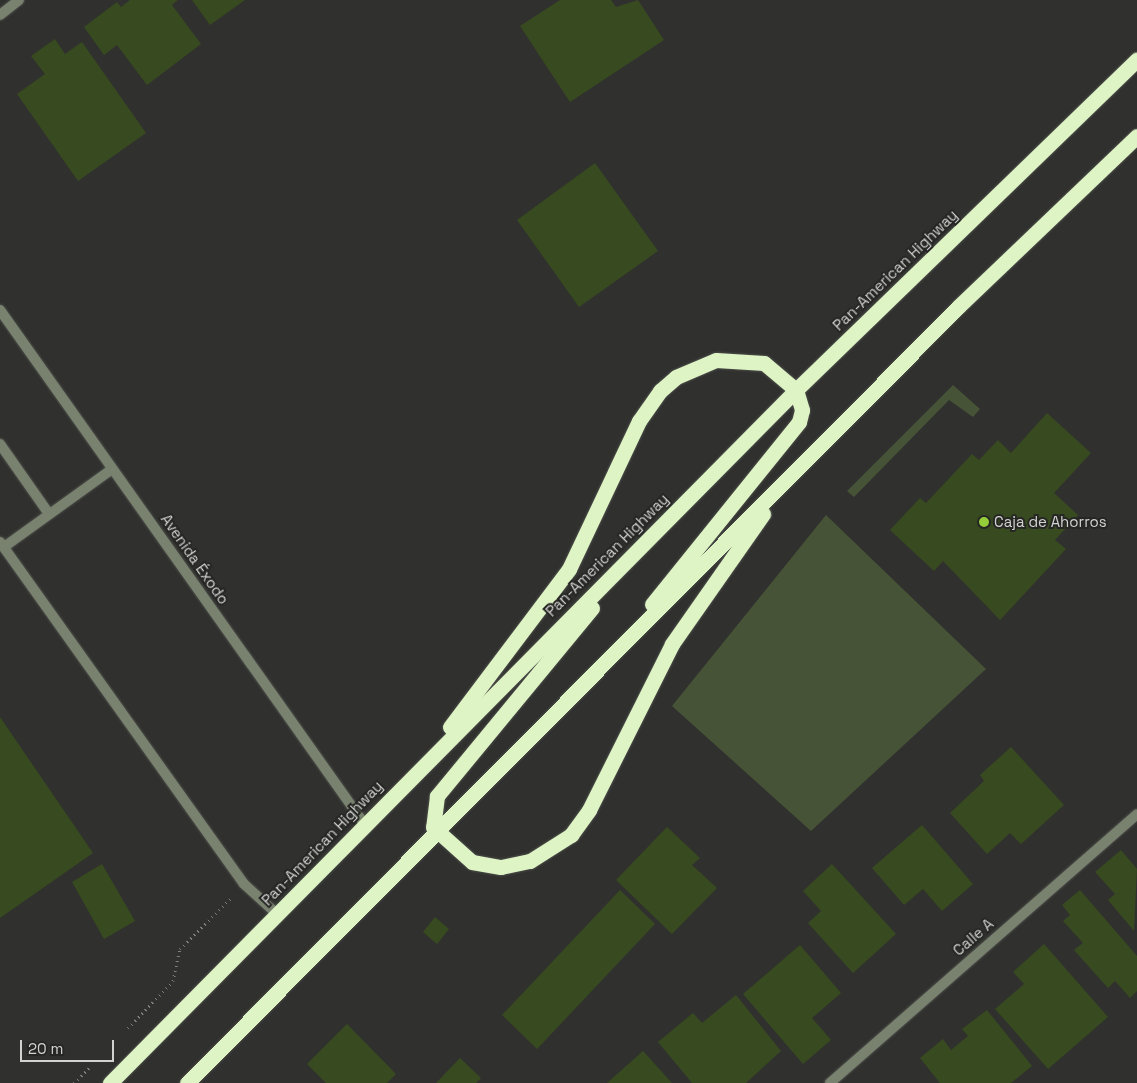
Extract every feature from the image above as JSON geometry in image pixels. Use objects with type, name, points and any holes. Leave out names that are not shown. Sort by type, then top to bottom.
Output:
[{"type":"highway","name":"Pan-American Highway","points":[[110,1083],[796,390],[1137,60]]},
{"type":"highway","points":[[187,1083],[437,834],[787,480],[1137,136]]},
{"type":"highway","points":[[416,772],[569,569],[639,421],[660,391],[697,366],[732,358],[764,363],[796,390],[801,405],[799,422],[597,671]]},
{"type":"highway","points":[[651,537],[437,796],[432,820],[437,834],[472,862],[501,867],[530,861],[571,835],[589,810],[672,644],[787,480]]},
{"type":"street","points":[[0,15],[19,0]]},
{"type":"street","name":"Avenida Éxodo","points":[[0,310],[365,825]]},
{"type":"street","points":[[0,444],[49,514]]},
{"type":"street","points":[[112,469],[49,514],[2,544],[244,884],[277,914]]},
{"type":"street","name":"Calle A","points":[[830,1083],[1137,814]]},
{"type":"path","points":[[121,1035],[173,981],[180,949],[244,884]]},
{"type":"path","points":[[74,1083],[94,1062]]},
{"type":"green space","points":[[953,385],[980,409],[973,417],[949,400],[854,497],[847,491]]},
{"type":"green space","points":[[826,515],[986,669],[811,831],[672,706]]},
{"type":"building","points":[[130,0],[178,0],[172,5],[201,44],[147,85],[117,45],[104,55],[84,27],[117,2],[121,7]]},
{"type":"building","points":[[192,0],[245,0],[210,25]]},
{"type":"building","points":[[560,0],[611,0],[616,7],[638,0],[664,40],[570,102],[520,26]]},
{"type":"building","points":[[55,39],[65,54],[82,42],[146,133],[78,181],[17,94],[45,74],[31,56]]},
{"type":"building","points":[[595,163],[658,251],[579,307],[517,220]]},
{"type":"building","name":"Caja de Ahorros","points":[[1047,413],[1091,453],[1054,493],[1078,515],[1055,540],[1066,549],[1000,620],[943,561],[934,571],[890,530],[920,498],[926,503],[972,454],[979,460],[998,440],[1011,453]]},
{"type":"building","points":[[0,717],[93,853],[0,918]]},
{"type":"building","points":[[1011,747],[1064,805],[1021,844],[1010,833],[987,854],[950,813],[984,781],[980,775]]},
{"type":"building","points":[[922,825],[973,884],[942,911],[923,889],[904,905],[872,868]]},
{"type":"building","points":[[667,827],[700,858],[692,865],[717,888],[672,934],[616,880]]},
{"type":"building","points":[[1121,850],[1137,869],[1134,931],[1108,900],[1115,894],[1095,872]]},
{"type":"building","points":[[102,864],[135,921],[104,939],[72,882]]},
{"type":"building","points":[[832,864],[896,934],[853,973],[808,923],[821,911],[803,891]]},
{"type":"building","points":[[620,890],[655,924],[537,1049],[502,1015]]},
{"type":"building","points":[[1080,890],[1137,956],[1137,991],[1130,998],[1115,981],[1108,988],[1074,950],[1083,943],[1063,921],[1070,915],[1062,905]]},
{"type":"building","points":[[435,917],[449,929],[437,944],[423,932]]},
{"type":"building","points":[[1044,944],[1108,1017],[1048,1069],[995,1009],[1024,984],[1013,972]]},
{"type":"building","points":[[800,945],[841,993],[812,1018],[831,1040],[803,1064],[743,994]]},
{"type":"building","points":[[736,995],[781,1051],[746,1083],[692,1083],[658,1042],[693,1013],[702,1023]]},
{"type":"building","points":[[987,1010],[1032,1066],[1011,1083],[940,1083],[920,1058],[943,1039],[951,1050],[968,1036],[962,1029]]},
{"type":"building","points":[[347,1024],[396,1074],[387,1083],[326,1083],[307,1064]]},
{"type":"building","points":[[643,1051],[672,1083],[607,1083]]},
{"type":"building","points":[[460,1058],[481,1078],[476,1083],[436,1083]]},
{"type":"place","name":"Caja de Ahorros","points":[[984,522]]}]
